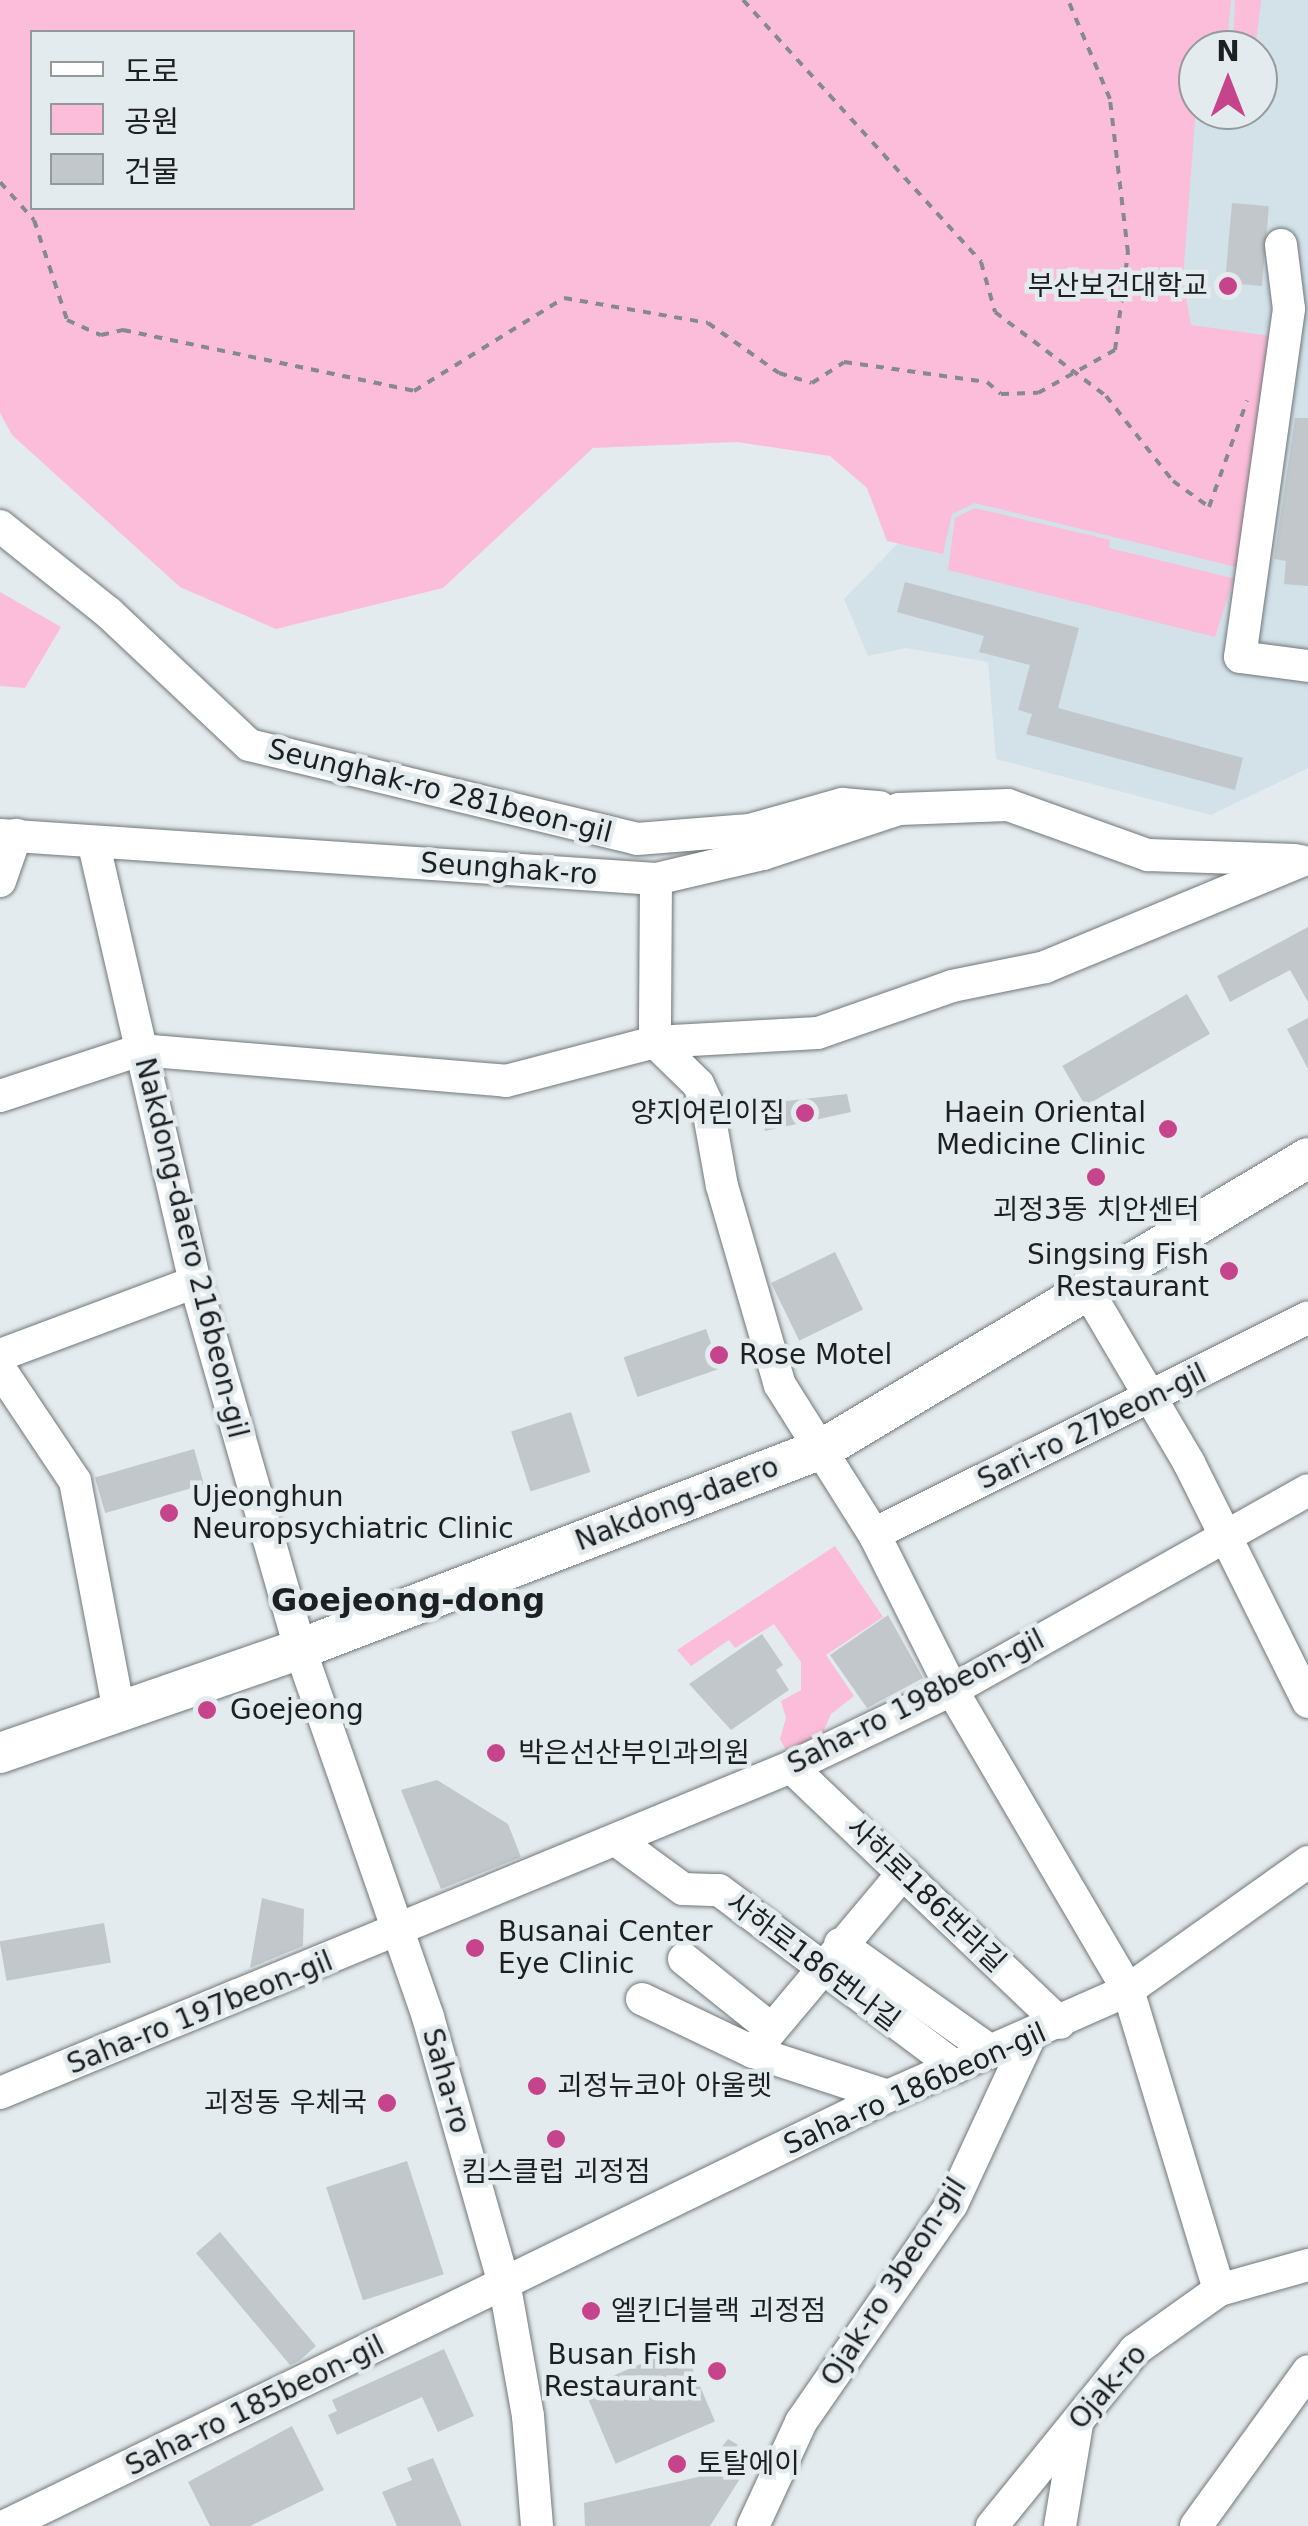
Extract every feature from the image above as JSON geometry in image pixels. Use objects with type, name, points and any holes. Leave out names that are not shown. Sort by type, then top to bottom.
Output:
[{"type":"main road","name":"Nakdong-daero","points":[[0,1753],[300,1649],[824,1448],[1308,1158]]},
{"type":"street","points":[[1281,246],[1289,309],[1240,657],[1308,666]]},
{"type":"street","name":"Seunghak-ro 281beon-gil","points":[[0,526],[109,614],[249,745],[637,838],[750,830],[842,804],[899,809]]},
{"type":"street","name":"Seunghak-ro","points":[[8,835],[94,845],[656,879],[763,854],[899,809],[1008,805],[1148,855],[1305,860]]},
{"type":"street","points":[[0,880],[8,835]]},
{"type":"street","name":"Nakdong-daero 216beon-gil","points":[[94,845],[195,1282],[300,1649]]},
{"type":"street","points":[[0,1096],[140,1050],[506,1081],[656,1042],[818,1033],[952,986],[1046,967],[1188,914],[1305,860]]},
{"type":"street","points":[[656,879],[656,1042],[698,1084],[707,1103],[722,1186],[780,1385],[824,1448],[874,1534],[952,1690],[1128,1990],[1218,2290]]},
{"type":"street","points":[[0,1355],[195,1282]]},
{"type":"street","points":[[1086,1288],[1154,1399],[1308,1702]]},
{"type":"street","name":"Sari-ro 27beon-gil","points":[[874,1534],[1154,1399],[1308,1318]]},
{"type":"street","points":[[0,1369],[75,1481],[119,1711]]},
{"type":"street","name":"Saha-ro 198beon-gil","points":[[400,1934],[792,1767],[952,1690],[1308,1490]]},
{"type":"street","name":"Saha-ro","points":[[300,1649],[400,1934],[505,2287],[528,2416],[537,2526]]},
{"type":"street","name":"사하로186번라길","points":[[792,1767],[1060,2023]]},
{"type":"street","name":"사하로186번나길","points":[[616,1840],[683,1889],[719,1890],[817,1969],[956,2067]]},
{"type":"street","name":"Saha-ro 186beon-gil","points":[[505,2287],[888,2096],[1128,1990],[1308,1862]]},
{"type":"street","points":[[762,2040],[817,1969],[903,1874]]},
{"type":"street","name":"Saha-ro 197beon-gil","points":[[0,2093],[400,1934]]},
{"type":"street","points":[[840,1944],[992,2052]]},
{"type":"street","points":[[684,1960],[762,2040]]},
{"type":"street","points":[[642,1999],[762,2040],[888,2096]]},
{"type":"street","name":"Ojak-ro 3beon-gil","points":[[753,2526],[801,2422],[952,2204],[1030,2036]]},
{"type":"street","name":"Ojak-ro","points":[[992,2526],[1135,2350],[1218,2290],[1308,2265]]},
{"type":"street","name":"Saha-ro 185beon-gil","points":[[5,2526],[505,2287]]},
{"type":"street","points":[[1196,2526],[1308,2371]]},
{"type":"street","points":[[1060,2526],[1078,2420]]},
{"type":"path","points":[[743,0],[981,262],[995,312],[1106,396],[1172,482],[1209,506],[1251,388]]},
{"type":"path","points":[[0,182],[34,220],[66,320],[102,335],[123,330],[414,392],[564,298],[708,323],[779,374],[812,383],[844,362],[987,382],[1001,394],[1038,393],[1116,350],[1128,252],[1110,100],[1068,0]]},
{"type":"shaded area","name":"부산보건대학교","points":[[1151,0],[1308,0],[1308,768],[1211,815],[996,759],[988,662],[906,648],[868,656],[844,599],[978,461]]},
{"type":"green space","points":[[0,0],[1231,0],[1228,30],[1178,30],[1178,130],[1194,130],[1183,278],[1191,325],[1270,336],[1244,569],[975,503],[952,514],[943,554],[887,541],[867,488],[830,456],[737,442],[593,448],[443,588],[276,629],[180,587],[12,435],[0,413]]},
{"type":"green space","points":[[1235,0],[1261,0],[1257,30],[1234,30]]},
{"type":"green space","points":[[975,508],[1110,540],[1109,548],[1240,580],[1232,584],[1215,637],[948,570],[955,518]]},
{"type":"green space","points":[[0,592],[61,627],[25,688],[0,686]]},
{"type":"green space","points":[[835,1546],[883,1617],[826,1655],[854,1696],[831,1714],[821,1737],[791,1760],[780,1739],[786,1718],[781,1701],[801,1690],[801,1662],[774,1624],[735,1648],[729,1640],[691,1666],[677,1650]]},
{"type":"building","points":[[1232,203],[1269,206],[1262,286],[1225,283]]},
{"type":"building","points":[[1295,418],[1308,418],[1308,586],[1284,584],[1286,561],[1274,559]]},
{"type":"building","points":[[905,582],[1079,628],[1058,708],[1243,758],[1235,790],[1026,734],[1032,714],[1018,710],[1030,665],[979,652],[984,636],[897,612]]},
{"type":"building","points":[[1308,927],[1308,1002],[1290,970],[1230,1002],[1217,976]]},
{"type":"building","points":[[1187,994],[1210,1034],[1085,1106],[1062,1066]]},
{"type":"building","points":[[1308,1018],[1308,1069],[1287,1029]]},
{"type":"building","points":[[847,1094],[851,1112],[765,1131],[759,1104]]},
{"type":"building","points":[[835,1252],[863,1310],[799,1341],[771,1283]]},
{"type":"building","points":[[706,1329],[720,1369],[637,1397],[624,1357]]},
{"type":"building","points":[[571,1412],[590,1472],[531,1491],[511,1431]]},
{"type":"building","points":[[194,1449],[204,1485],[105,1513],[95,1477]]},
{"type":"building","points":[[888,1615],[923,1678],[867,1708],[830,1655]]},
{"type":"building","points":[[762,1634],[783,1665],[776,1670],[789,1690],[731,1730],[689,1684]]},
{"type":"building","points":[[437,1780],[508,1824],[521,1857],[441,1889],[401,1790]]},
{"type":"building","points":[[262,1898],[304,1909],[303,1946],[250,1968]]},
{"type":"building","points":[[104,1923],[111,1962],[7,1981],[0,1941]]},
{"type":"building","points":[[407,2161],[444,2274],[363,2300],[326,2187]]},
{"type":"building","points":[[220,2232],[316,2346],[299,2361],[290,2365],[196,2253]]},
{"type":"building","points":[[683,2346],[715,2421],[616,2464],[584,2388]]},
{"type":"building","points":[[444,2349],[474,2416],[438,2432],[422,2397],[337,2435],[328,2415],[337,2411],[332,2400]]},
{"type":"building","points":[[292,2426],[324,2490],[250,2526],[210,2526],[188,2482]]},
{"type":"building","points":[[728,2439],[755,2455],[710,2526],[585,2526],[584,2503],[698,2477]]},
{"type":"building","points":[[433,2458],[462,2526],[397,2526],[382,2492],[412,2480],[407,2468]]},
{"type":"place","name":"부산보건대학교","points":[[1228,286]]},
{"type":"place","name":"양지어린이집","points":[[805,1113]]},
{"type":"place","name":"Haein Oriental Medicine Clinic","points":[[1168,1129]]},
{"type":"place","name":"괴정3동 치안센터","points":[[1096,1177]]},
{"type":"place","name":"Singsing Fish Restaurant","points":[[1229,1271]]},
{"type":"place","name":"Rose Motel","points":[[719,1355]]},
{"type":"place","name":"Ujeonghun Neuropsychiatric Clinic","points":[[169,1513]]},
{"type":"place","name":"Goejeong","points":[[207,1710]]},
{"type":"place","name":"박은선산부인과의원","points":[[496,1753]]},
{"type":"place","name":"Busanai Center Eye Clinic","points":[[475,1948]]},
{"type":"place","name":"괴정뉴코아 아울렛","points":[[537,2086]]},
{"type":"place","name":"괴정동 우체국","points":[[387,2103]]},
{"type":"place","name":"킴스클럽 괴정점","points":[[556,2139]]},
{"type":"place","name":"엘킨더블랙 괴정점","points":[[591,2311]]},
{"type":"place","name":"Busan Fish Restaurant","points":[[717,2371]]},
{"type":"place","name":"토탈에이","points":[[677,2464]]},
{"type":"district","name":"Goejeong-dong","points":[[408,1600]]}]
